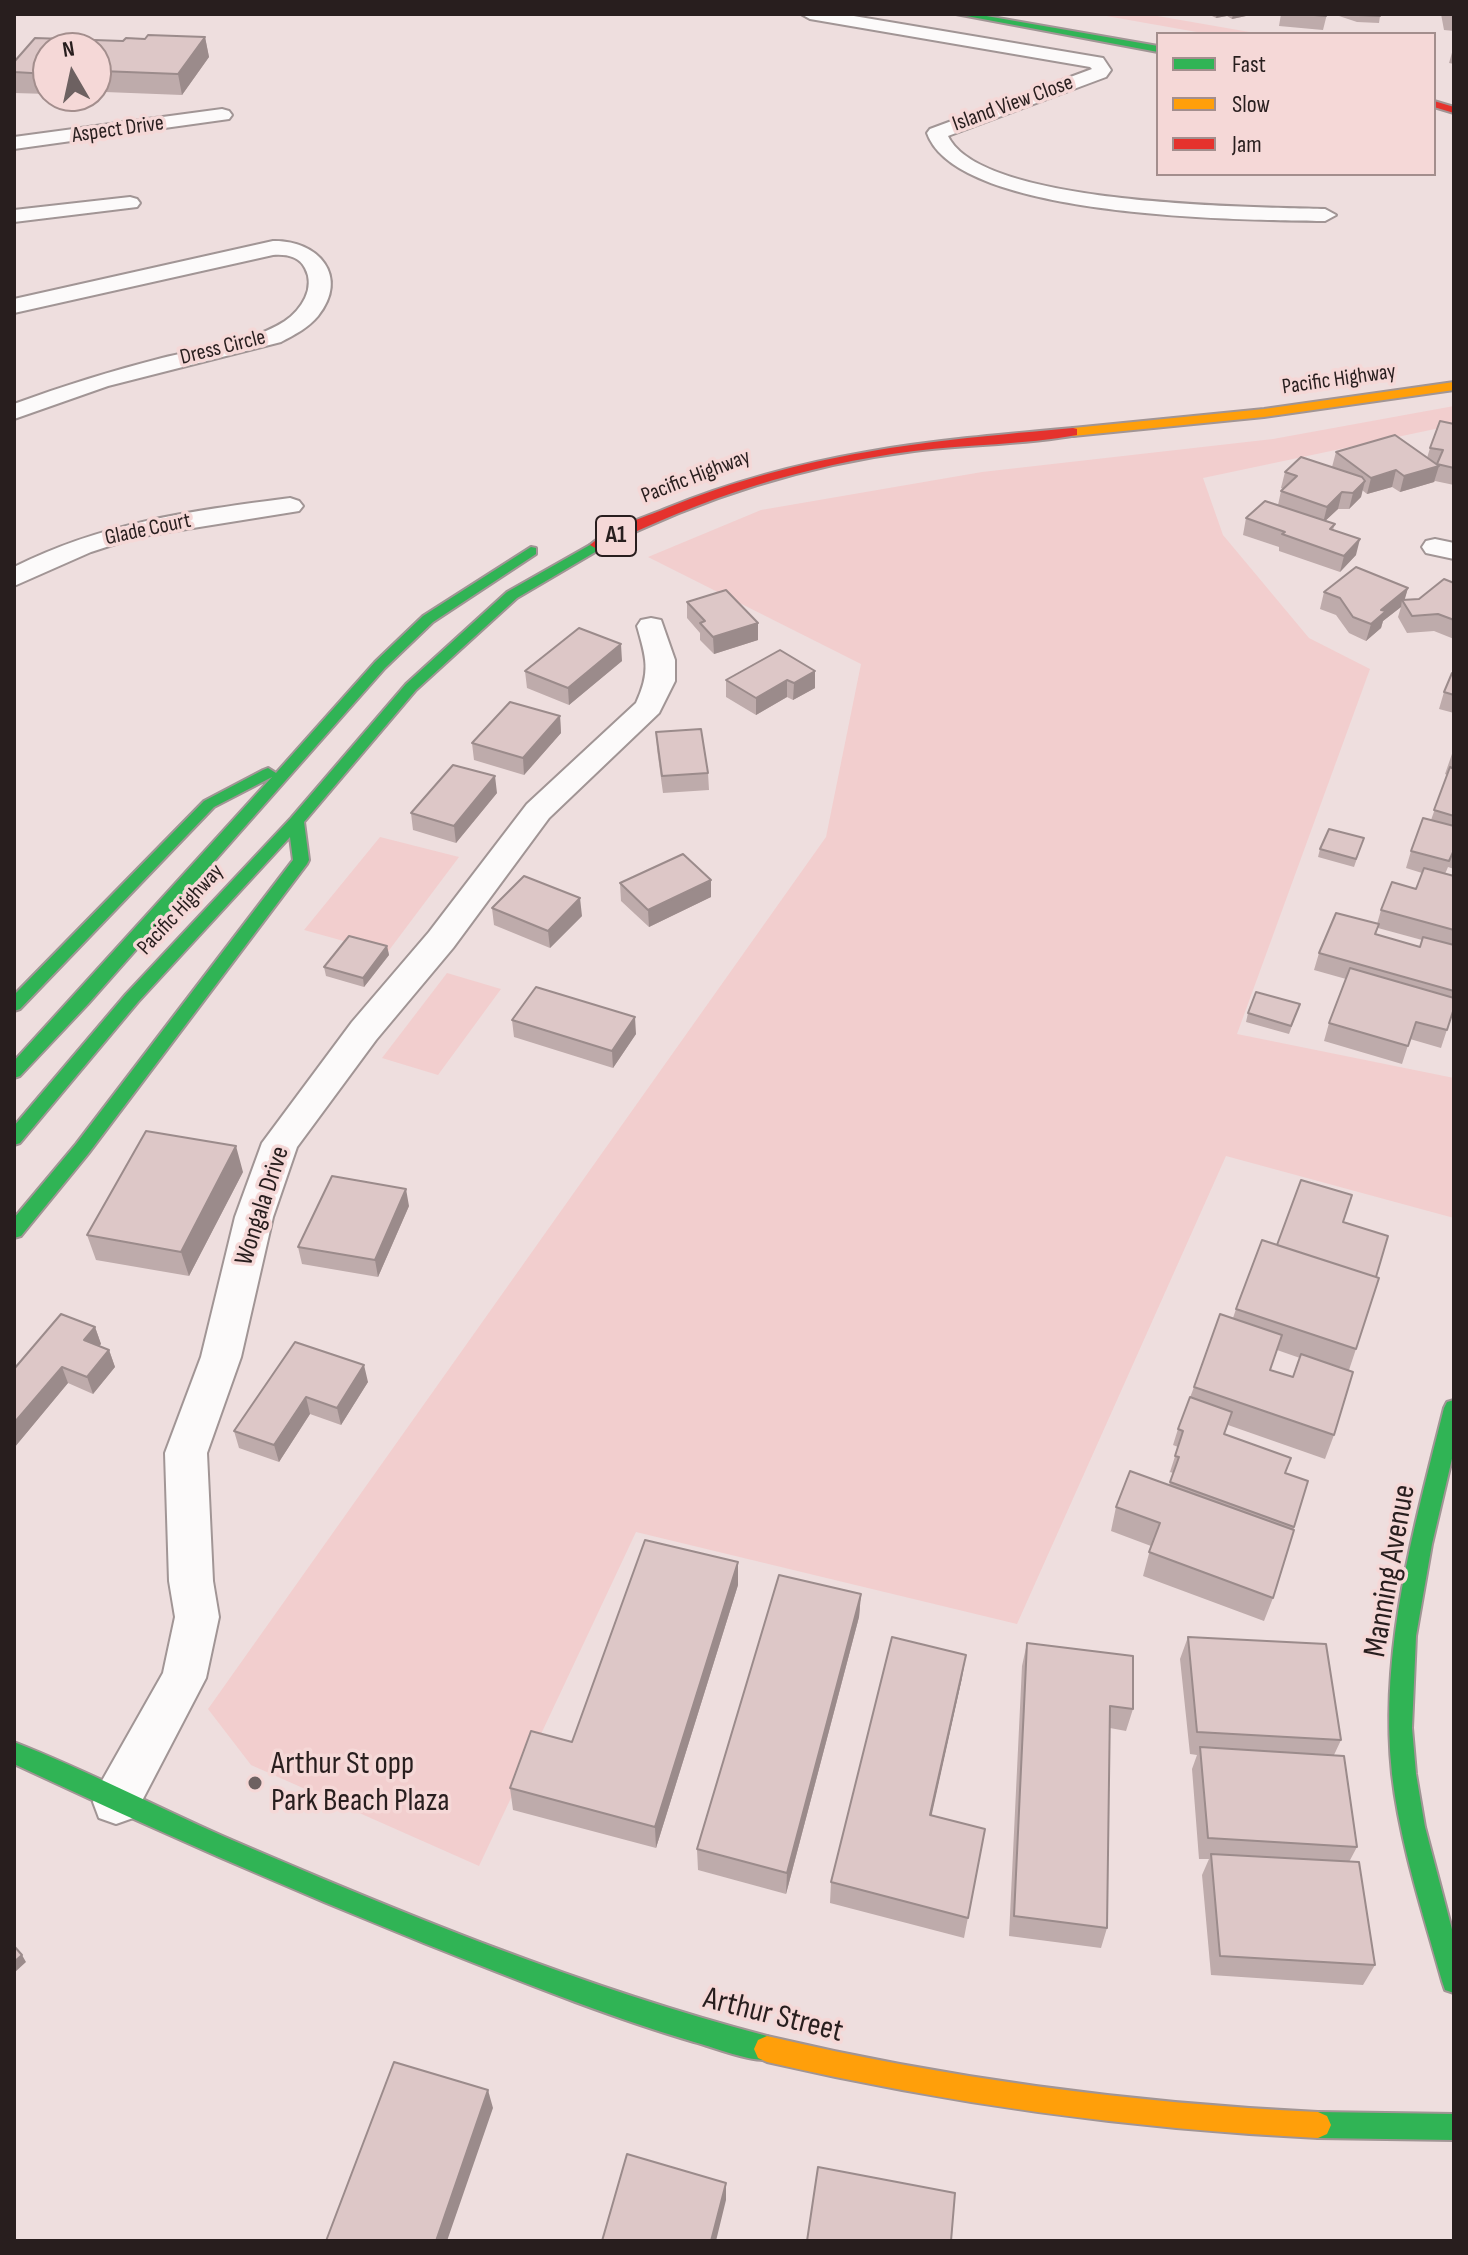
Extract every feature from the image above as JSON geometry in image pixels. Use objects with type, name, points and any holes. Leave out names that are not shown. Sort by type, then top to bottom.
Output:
[{"type":"main road","points":[[960,14],[1156,49]]},
{"type":"main road","points":[[1039,14],[1156,36]]},
{"type":"main road","name":"Pacific Highway","points":[[14,1138],[132,998],[296,821],[411,687],[512,595],[599,544],[697,501],[768,476],[865,455],[983,440],[1249,417],[1352,404],[1454,386]]},
{"type":"main road","name":"Pacific Highway","points":[[14,1072],[82,1000],[380,665],[428,619],[546,542]]},
{"type":"main road","points":[[14,1005],[209,804],[292,761]]},
{"type":"main road","points":[[14,1231],[82,1149],[301,860],[296,821]]},
{"type":"main road","name":"Manning Avenue","points":[[1454,1408],[1411,1594],[1401,1693],[1401,1746],[1411,1812],[1454,1981]]},
{"type":"main road","name":"Arthur Street","points":[[14,1753],[116,1802],[345,1900],[559,1985],[733,2040],[965,2092],[1146,2115],[1323,2126],[1454,2127]]},
{"type":"main road","name":"Arthur Street","points":[[29,1779],[116,1802]]},
{"type":"street","name":"Island View Close","points":[[810,14],[1086,59],[1100,66],[1102,70],[1099,73],[937,133],[940,144],[966,163],[1018,188],[1083,201],[1236,214],[1325,215]]},
{"type":"street","name":"Aspect Drive","points":[[14,143],[222,115]]},
{"type":"street","points":[[14,216],[130,203]]},
{"type":"street","name":"Dress Circle","points":[[14,306],[254,250],[291,249],[311,259],[319,273],[315,303],[293,327],[273,337],[100,381],[14,412]]},
{"type":"street","name":"Glade Court","points":[[14,578],[81,546],[116,535],[203,518],[290,506]]},
{"type":"street","name":"Wongala Drive","points":[[116,1802],[184,1678],[197,1617],[191,1581],[186,1453],[221,1357],[254,1217],[280,1143],[364,1031],[441,940],[538,811],[649,707],[661,681],[661,660],[651,626]]},
{"type":"shaded area","points":[[1095,14],[1146,14],[1250,32],[1197,32]]},
{"type":"shaded area","points":[[1454,406],[1454,425],[1203,478],[1223,535],[1309,638],[1370,669],[1237,1034],[1454,1078],[1454,1218],[1226,1156],[1017,1624],[636,1532],[479,1866],[251,1765],[208,1709],[826,837],[861,664],[648,557],[761,510],[982,472],[1273,439]]},
{"type":"shaded area","points":[[380,837],[459,857],[387,953],[304,930]]},
{"type":"shaded area","points":[[447,973],[501,989],[438,1075],[382,1058]]},
{"type":"building","points":[[148,35],[205,37],[178,74],[112,71],[112,41],[145,39]]},
{"type":"building","points":[[32,41],[32,73],[14,72],[14,62]]},
{"type":"building","points":[[1440,421],[1454,424],[1454,468],[1437,464],[1443,450],[1430,448]]},
{"type":"building","points":[[1395,435],[1439,466],[1404,476],[1396,470],[1371,478],[1336,452]]},
{"type":"building","points":[[1301,457],[1362,477],[1365,481],[1353,493],[1342,492],[1327,507],[1281,491],[1297,476],[1285,472]]},
{"type":"building","points":[[1265,501],[1335,524],[1330,529],[1360,539],[1344,556],[1246,518]]},
{"type":"building","points":[[1356,567],[1408,588],[1381,610],[1386,611],[1371,624],[1353,617],[1340,598],[1324,592]]},
{"type":"building","points":[[1444,579],[1454,583],[1454,620],[1438,614],[1412,616],[1402,600],[1419,599]]},
{"type":"building","points":[[726,590],[758,623],[713,637],[700,623],[705,621],[687,602]]},
{"type":"building","points":[[579,628],[621,644],[568,688],[525,671]]},
{"type":"building","points":[[780,650],[815,671],[794,683],[787,680],[756,698],[726,680]]},
{"type":"building","points":[[1454,673],[1454,695],[1444,692]]},
{"type":"building","points":[[510,702],[560,716],[523,758],[472,743]]},
{"type":"building","points":[[701,729],[708,773],[662,776],[656,732]]},
{"type":"building","points":[[453,765],[495,776],[454,826],[411,813]]},
{"type":"building","points":[[1450,767],[1454,769],[1454,816],[1434,810]]},
{"type":"building","points":[[1423,818],[1454,826],[1454,850],[1449,861],[1411,851]]},
{"type":"building","points":[[1329,829],[1364,838],[1356,859],[1320,849]]},
{"type":"building","points":[[683,854],[711,880],[648,910],[620,883]]},
{"type":"building","points":[[1424,868],[1454,876],[1454,930],[1381,910],[1392,882],[1416,889]]},
{"type":"building","points":[[524,876],[580,898],[548,931],[492,908]]},
{"type":"building","points":[[1336,913],[1379,924],[1375,934],[1420,947],[1423,937],[1454,945],[1454,991],[1319,953]]},
{"type":"building","points":[[349,936],[387,946],[363,978],[324,967]]},
{"type":"building","points":[[1350,968],[1454,998],[1447,1030],[1416,1022],[1408,1046],[1329,1023]]},
{"type":"building","points":[[536,987],[635,1017],[612,1051],[512,1020]]},
{"type":"building","points":[[1256,992],[1300,1004],[1291,1026],[1248,1013]]},
{"type":"building","points":[[146,1131],[236,1146],[181,1252],[87,1235]]},
{"type":"building","points":[[332,1176],[406,1189],[375,1260],[298,1247]]},
{"type":"building","points":[[1301,1180],[1352,1195],[1343,1222],[1388,1236],[1376,1277],[1277,1245]]},
{"type":"building","points":[[1262,1240],[1379,1278],[1356,1349],[1236,1309]]},
{"type":"building","points":[[61,1314],[95,1327],[84,1340],[109,1350],[87,1377],[62,1367],[14,1423],[14,1369]]},
{"type":"building","points":[[1220,1314],[1282,1335],[1270,1370],[1293,1377],[1301,1354],[1353,1372],[1334,1435],[1194,1387]]},
{"type":"building","points":[[295,1342],[364,1365],[337,1408],[306,1397],[274,1445],[234,1431]]},
{"type":"building","points":[[1190,1397],[1232,1412],[1224,1434],[1291,1458],[1285,1473],[1308,1481],[1294,1527],[1170,1482],[1179,1457],[1175,1456],[1183,1431],[1178,1429]]},
{"type":"building","points":[[1130,1471],[1294,1530],[1273,1598],[1149,1552],[1160,1523],[1116,1507]]},
{"type":"building","points":[[645,1540],[738,1562],[655,1827],[510,1788],[531,1731],[572,1742]]},
{"type":"building","points":[[779,1575],[861,1594],[787,1873],[697,1849]]},
{"type":"building","points":[[892,1637],[966,1655],[930,1815],[985,1829],[968,1918],[831,1882]]},
{"type":"building","points":[[1188,1637],[1326,1644],[1341,1740],[1197,1732]]},
{"type":"building","points":[[1027,1643],[1133,1656],[1133,1709],[1110,1706],[1107,1928],[1014,1916]]},
{"type":"building","points":[[1200,1747],[1344,1756],[1357,1847],[1208,1838]]},
{"type":"building","points":[[1211,1854],[1359,1862],[1375,1965],[1220,1956]]},
{"type":"building","points":[[14,1946],[22,1955],[14,1962]]},
{"type":"building","points":[[394,2062],[488,2090],[436,2241],[326,2241]]},
{"type":"building","points":[[627,2154],[726,2183],[711,2241],[602,2241]]},
{"type":"building","points":[[818,2167],[955,2193],[951,2241],[807,2241]]},
{"type":"traffic: fast","points":[[960,14],[1156,49]]},
{"type":"traffic: fast","points":[[14,1138],[132,998],[296,821],[411,687],[512,595],[597,545]]},
{"type":"traffic: fast","points":[[14,1072],[82,1000],[380,665],[428,619],[531,551]]},
{"type":"traffic: fast","points":[[14,1005],[209,804],[268,773]]},
{"type":"traffic: fast","points":[[14,1231],[82,1149],[301,860],[296,821]]},
{"type":"traffic: fast","points":[[1454,1408],[1412,1590],[1405,1636],[1400,1728],[1413,1827],[1454,1981]]},
{"type":"traffic: fast","points":[[14,1753],[273,1869],[472,1950],[639,2011],[767,2049]]},
{"type":"traffic: fast","points":[[1318,2125],[1454,2127]]},
{"type":"traffic: slow","points":[[1073,432],[1264,413],[1454,386]]},
{"type":"traffic: slow","points":[[767,2049],[905,2079],[1041,2102],[1177,2117],[1318,2125]]},
{"type":"traffic: jam","points":[[1436,105],[1454,110]]},
{"type":"traffic: jam","points":[[597,545],[702,499],[766,477],[840,458],[918,446],[1073,432]]},
{"type":"place","name":"Arthur St opp Park Beach Plaza","points":[[255,1783]]}]
